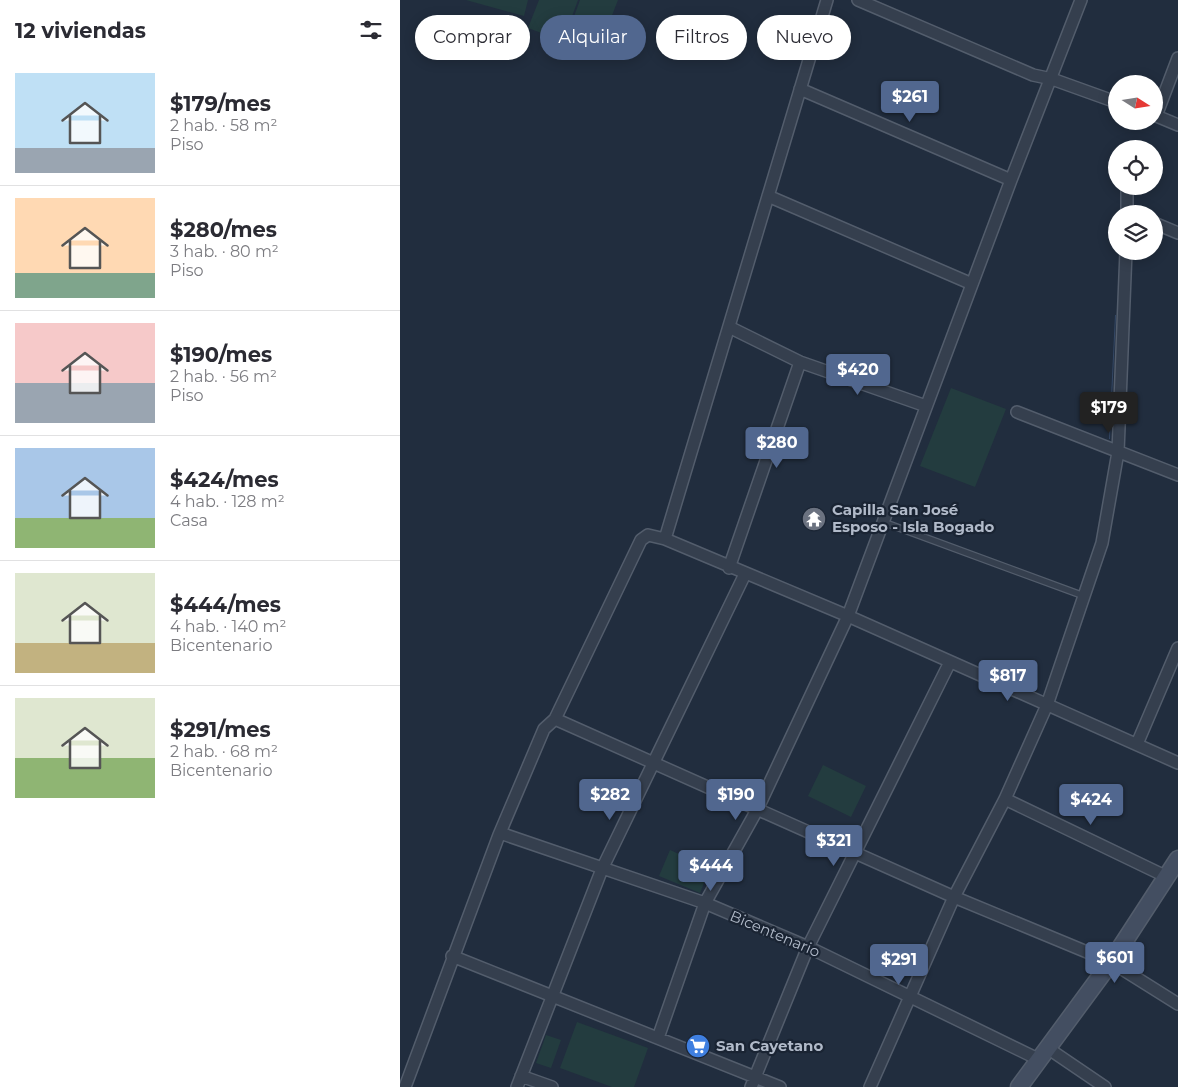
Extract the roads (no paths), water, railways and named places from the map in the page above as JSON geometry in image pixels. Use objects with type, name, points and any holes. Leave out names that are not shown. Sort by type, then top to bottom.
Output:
[{"type":"street","points":[[665,539],[827,0]]},
{"type":"street","points":[[858,0],[1033,75],[1052,79],[1108,99]]},
{"type":"street","points":[[658,1038],[705,903],[757,810],[848,616],[1011,180],[1052,79],[1081,0]]},
{"type":"street","points":[[1163,96],[1178,58]]},
{"type":"street","points":[[800,89],[1011,180]]},
{"type":"street","points":[[1163,119],[1178,125]]},
{"type":"street","points":[[768,196],[972,284]]},
{"type":"street","points":[[1163,227],[1178,233]]},
{"type":"street","points":[[870,1087],[954,897],[1004,800],[1047,705],[1102,542],[1118,452],[1126,260]]},
{"type":"street","points":[[729,327],[800,362],[926,406]]},
{"type":"street","points":[[729,568],[800,362]]},
{"type":"street","points":[[1017,412],[1178,475]]},
{"type":"street","points":[[405,1087],[452,956],[500,833],[544,729],[555,720],[641,540],[651,535],[665,539],[729,568],[848,616],[1178,763]]},
{"type":"street","points":[[517,1087],[602,869],[745,574]]},
{"type":"street","points":[[1137,744],[1178,648]]},
{"type":"street","points":[[752,1082],[808,947],[950,662]]},
{"type":"street","points":[[555,720],[954,897],[1112,962],[1178,1004]]},
{"type":"street","points":[[1004,800],[1166,876]]},
{"type":"street","name":"Bicentenario","points":[[500,833],[705,903],[808,947],[909,996],[1045,1054],[1106,1087]]},
{"type":"street","points":[[1020,1087],[1112,962],[1178,859]]},
{"type":"street","points":[[452,956],[658,1038],[752,1082],[780,1087]]},
{"type":"street","points":[[521,1076],[552,1087]]},
{"type":"lane","points":[[883,522],[1084,596]]},
{"type":"water","points":[[1115,315],[1116,315],[1109,439]]},
{"type":"place","name":"Capilla San José Esposo - Isla Bogado","points":[[814,519]]},
{"type":"place","name":"San Cayetano","points":[[698,1046]]}]
